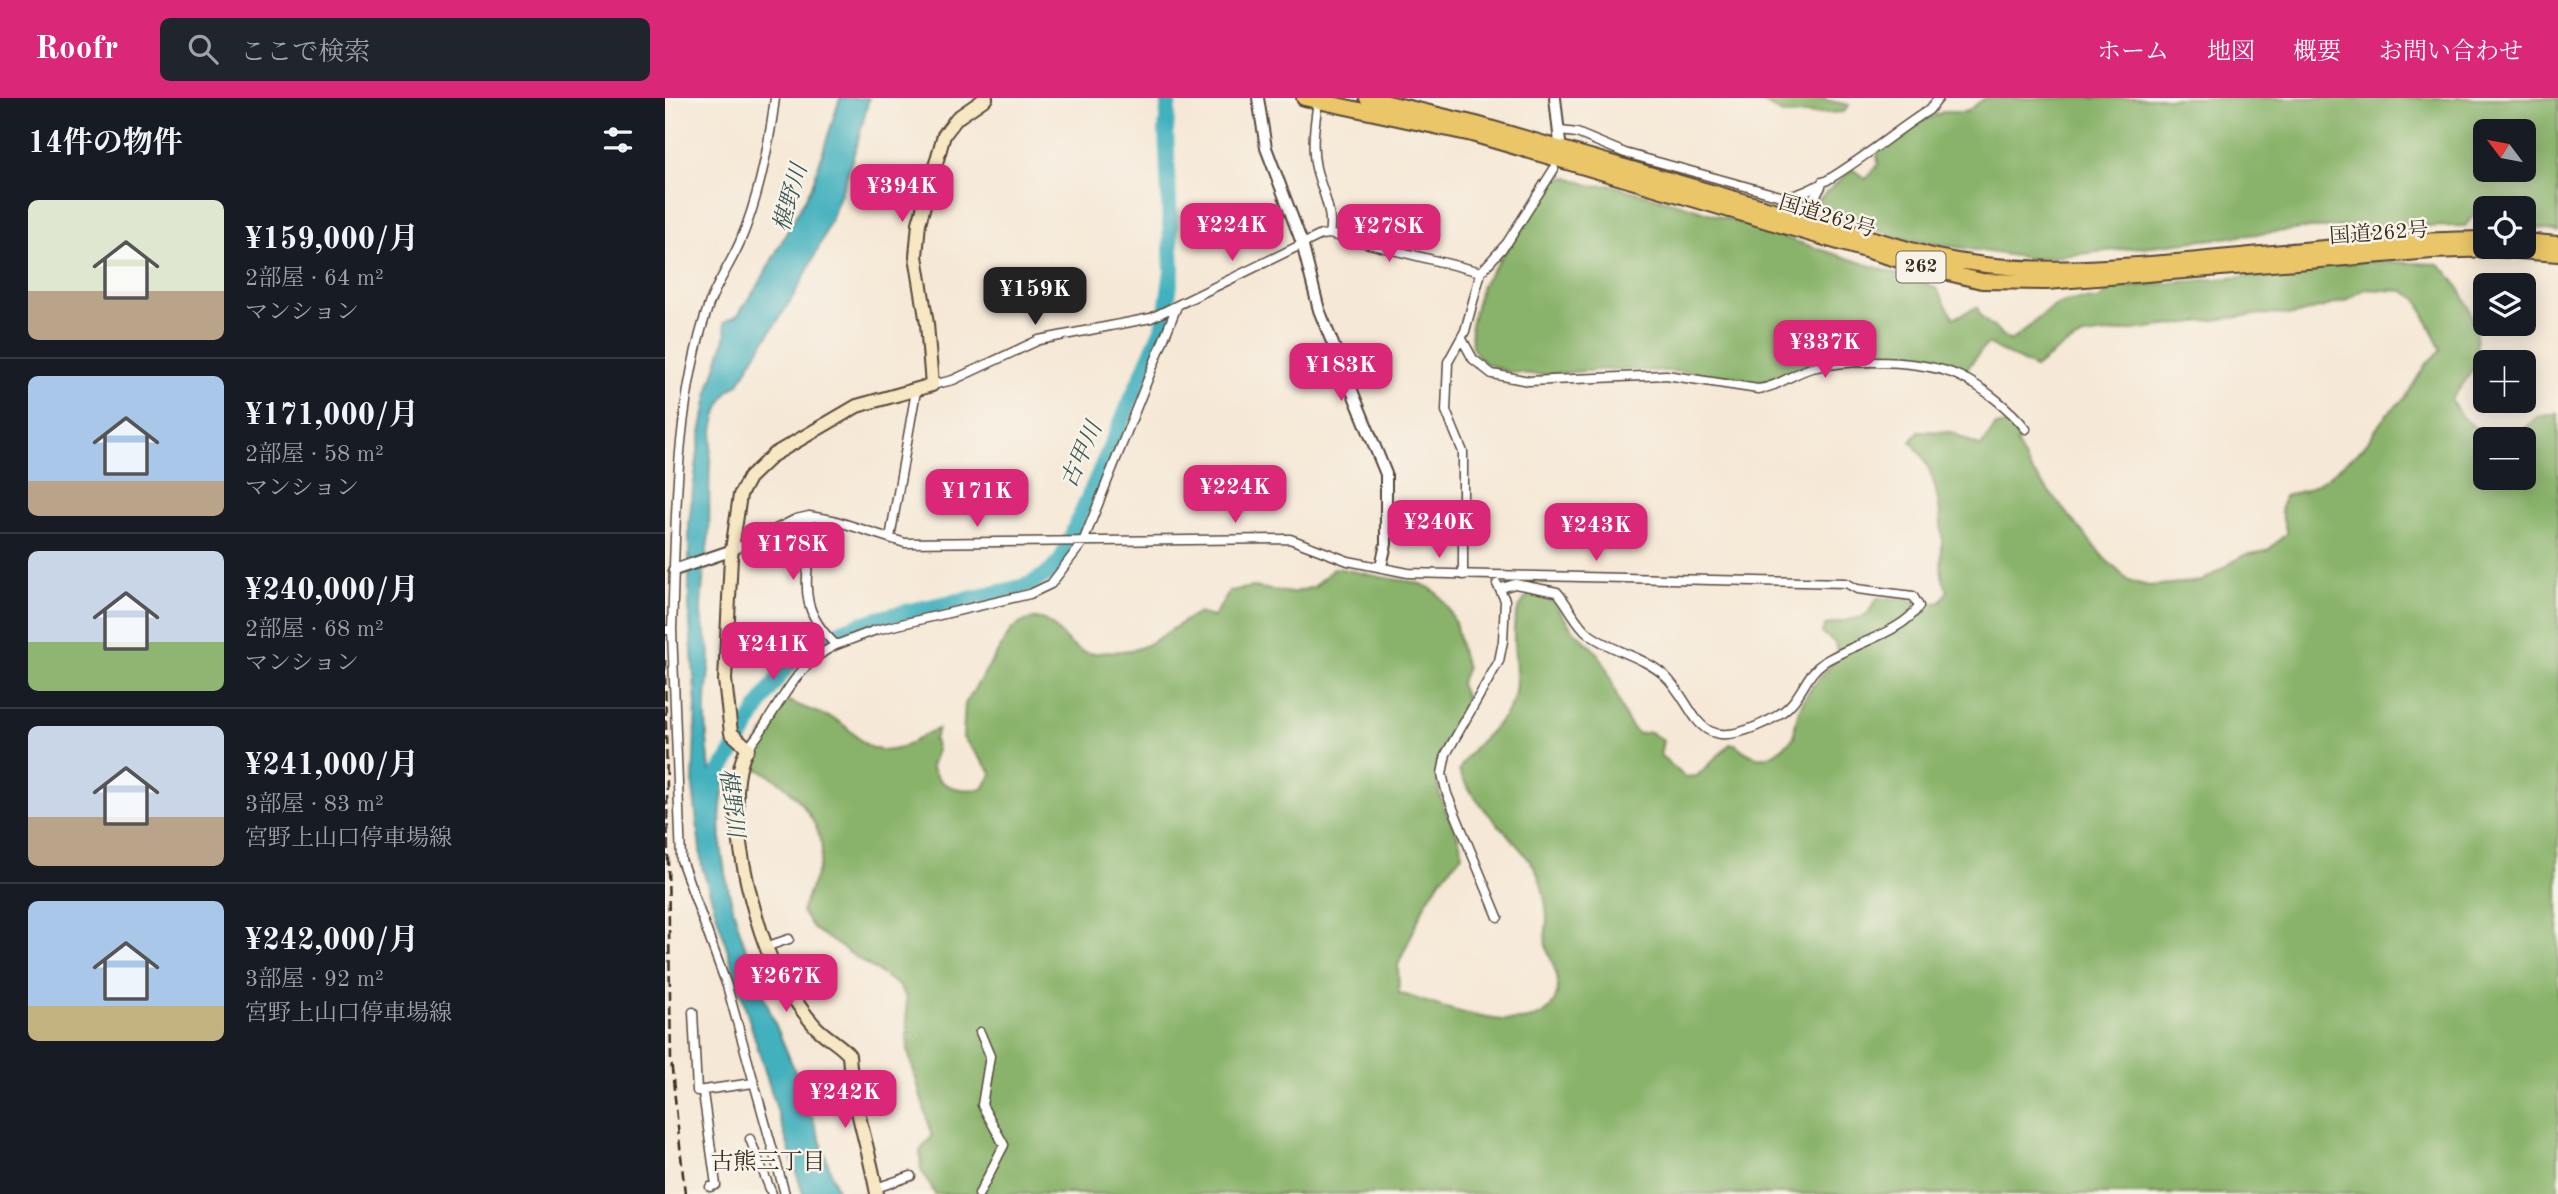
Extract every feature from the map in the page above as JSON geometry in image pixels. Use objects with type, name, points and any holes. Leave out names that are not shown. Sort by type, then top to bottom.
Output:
[{"type":"highway","name":"国道262号","points":[[1367,98],[1476,124],[1795,222],[1923,268],[1974,279],[2016,282],[2080,281],[2455,250],[2494,249],[2558,254]]},
{"type":"highway","name":"国道262号","points":[[1311,99],[1472,134],[1795,222],[1933,256],[2025,270],[2082,270],[2421,241],[2473,239]]},
{"type":"highway","points":[[2536,242],[2558,244]]},
{"type":"main road","points":[[877,1191],[852,1096],[849,1055],[818,1029],[781,979],[768,946],[763,941],[751,899],[737,821],[739,768],[747,746],[734,736],[729,727],[725,680],[730,551],[740,495],[759,465],[857,406],[932,385],[927,324],[916,256],[919,223],[944,135],[957,118],[986,98]]},
{"type":"street","points":[[775,98],[750,217],[710,301],[693,372],[675,501],[677,569],[668,630],[681,860],[727,986],[785,1194]]},
{"type":"street","points":[[1258,98],[1266,148],[1303,243],[1319,310],[1386,474],[1386,544],[1381,566]]},
{"type":"street","points":[[1555,98],[1560,143]]},
{"type":"street","points":[[1560,131],[1577,133],[1625,153],[1784,197],[1807,191],[1822,182],[1929,110],[1939,98]]},
{"type":"street","points":[[1311,99],[1315,166],[1332,223],[1329,234]]},
{"type":"street","points":[[1463,575],[1463,453],[1446,411],[1448,362],[1462,339],[1481,272],[1507,243],[1554,169]]},
{"type":"street","points":[[1795,222],[1800,208],[1819,192],[1822,182]]},
{"type":"street","points":[[932,385],[953,380],[1050,337],[1151,318],[1303,243],[1329,234],[1481,272]]},
{"type":"street","points":[[747,746],[799,672],[834,643],[876,630],[975,609],[1043,589],[1062,572],[1082,542],[1176,307]]},
{"type":"street","points":[[1462,339],[1473,359],[1492,374],[1528,381],[1666,375],[1758,389],[1771,388],[1799,372],[1848,361],[1914,366],[1957,375],[1969,381],[2018,418],[2027,429]]},
{"type":"street","points":[[890,538],[916,391]]},
{"type":"street","points":[[677,569],[730,551],[796,519],[809,516],[918,544],[1290,538],[1348,561],[1408,573],[1490,577],[1846,583],[1857,589],[1913,596],[1919,606],[1914,614],[1897,625],[1853,645],[1817,667],[1791,704],[1780,714],[1745,731],[1728,734],[1711,732],[1699,724],[1661,673],[1590,635],[1557,592],[1515,584],[1501,588]]},
{"type":"street","points":[[809,516],[807,607],[834,643]]},
{"type":"street","points":[[1490,577],[1501,588],[1505,600],[1499,662],[1446,754],[1442,774],[1447,794],[1498,917]]},
{"type":"street","points":[[768,946],[789,939]]},
{"type":"street","points":[[693,1012],[697,1091],[703,1093],[753,1083]]},
{"type":"street","points":[[979,1194],[1004,1145],[982,1105],[990,1056],[980,1032]]},
{"type":"street","points":[[703,1093],[704,1136],[716,1185]]},
{"type":"street","points":[[754,1149],[767,1135]]},
{"type":"street","points":[[750,1139],[772,1194]]},
{"type":"street","points":[[877,1191],[911,1176]]},
{"type":"green space","points":[[1756,98],[1826,98],[1849,105],[1844,112],[1784,115]]},
{"type":"green space","points":[[1985,98],[2558,98],[2558,232],[2536,227],[2536,196],[2473,196],[2473,216],[2465,226],[2311,228],[2035,259],[1910,240],[1823,215],[1817,201],[1852,169],[1866,179],[1878,165],[1877,151],[1917,123],[1943,112],[1966,112]]},
{"type":"green space","points":[[1568,177],[1592,186],[1610,185],[1687,206],[1927,284],[1936,288],[1954,318],[1977,307],[1981,317],[2010,341],[2057,305],[2067,301],[2098,300],[2113,288],[2252,276],[2364,261],[2439,264],[2448,273],[2463,295],[2473,320],[2473,336],[2476,336],[2473,368],[2451,400],[2461,416],[2474,427],[2473,490],[2536,490],[2536,427],[2526,427],[2537,417],[2558,413],[2558,1194],[935,1194],[921,1170],[920,1151],[932,1136],[908,1051],[906,998],[899,986],[814,929],[802,912],[821,860],[822,846],[818,831],[800,802],[788,789],[762,771],[749,767],[748,758],[779,709],[789,701],[834,719],[870,747],[878,750],[900,748],[938,729],[934,739],[937,750],[931,766],[935,774],[952,787],[983,789],[992,773],[963,738],[965,704],[1012,629],[1026,621],[1037,618],[1046,621],[1077,649],[1088,653],[1122,651],[1149,644],[1198,613],[1213,617],[1230,591],[1253,587],[1291,593],[1314,587],[1334,568],[1425,586],[1433,590],[1446,604],[1457,629],[1467,667],[1460,684],[1467,701],[1441,753],[1437,780],[1462,855],[1440,880],[1425,904],[1398,965],[1399,993],[1463,1013],[1490,1018],[1515,1020],[1537,1017],[1552,1006],[1558,986],[1545,942],[1547,913],[1537,872],[1474,797],[1459,771],[1511,704],[1516,679],[1516,615],[1530,594],[1554,604],[1570,626],[1597,653],[1606,667],[1625,717],[1638,734],[1650,732],[1663,741],[1660,755],[1685,777],[1697,776],[1730,744],[1735,744],[1752,755],[1766,757],[1794,737],[1799,712],[1808,692],[1839,657],[1835,643],[1822,633],[1825,625],[1862,617],[1869,612],[1877,598],[1908,599],[1924,605],[1941,602],[1948,590],[1942,571],[1940,512],[1931,474],[1926,462],[1911,442],[1919,431],[1951,432],[1981,447],[1996,425],[2012,425],[2018,435],[2017,445],[2031,470],[2104,558],[2129,581],[2149,586],[2202,581],[2244,555],[2267,551],[2287,533],[2281,512],[2284,496],[2306,490],[2328,477],[2363,448],[2386,415],[2405,398],[2426,364],[2441,350],[2417,299],[2403,291],[2365,289],[2345,301],[2294,315],[2262,314],[2083,336],[2062,347],[2035,368],[1988,344],[1965,370],[1922,359],[1850,357],[1804,366],[1776,383],[1762,385],[1737,377],[1723,378],[1692,372],[1610,369],[1538,375],[1505,371],[1485,363],[1472,348],[1471,325],[1482,285],[1555,179]]},
{"type":"water","points":[[840,98],[869,98],[856,148],[830,222],[795,293],[739,384],[727,393],[713,429],[709,476],[709,534],[701,603],[710,655],[706,712],[710,772],[717,772],[726,759],[735,755],[723,792],[720,833],[726,876],[751,964],[820,1138],[838,1194],[803,1194],[702,867],[693,786],[696,704],[689,611],[689,522],[710,386],[726,335],[724,322],[738,315],[760,282],[812,186]]},
{"type":"waterway","name":"古甲川","points":[[717,775],[783,671],[817,643],[874,620],[1030,584],[1049,573],[1061,560],[1164,324],[1172,271],[1166,130],[1169,98]]},
{"type":"railway","points":[[665,660],[671,1060],[685,1194]]},
{"type":"district","name":"古熊三丁目","points":[[768,1162]]},
{"type":"water label","name":"椹野川","points":[[791,198]]},
{"type":"water label","name":"椹野川","points":[[731,803]]}]
